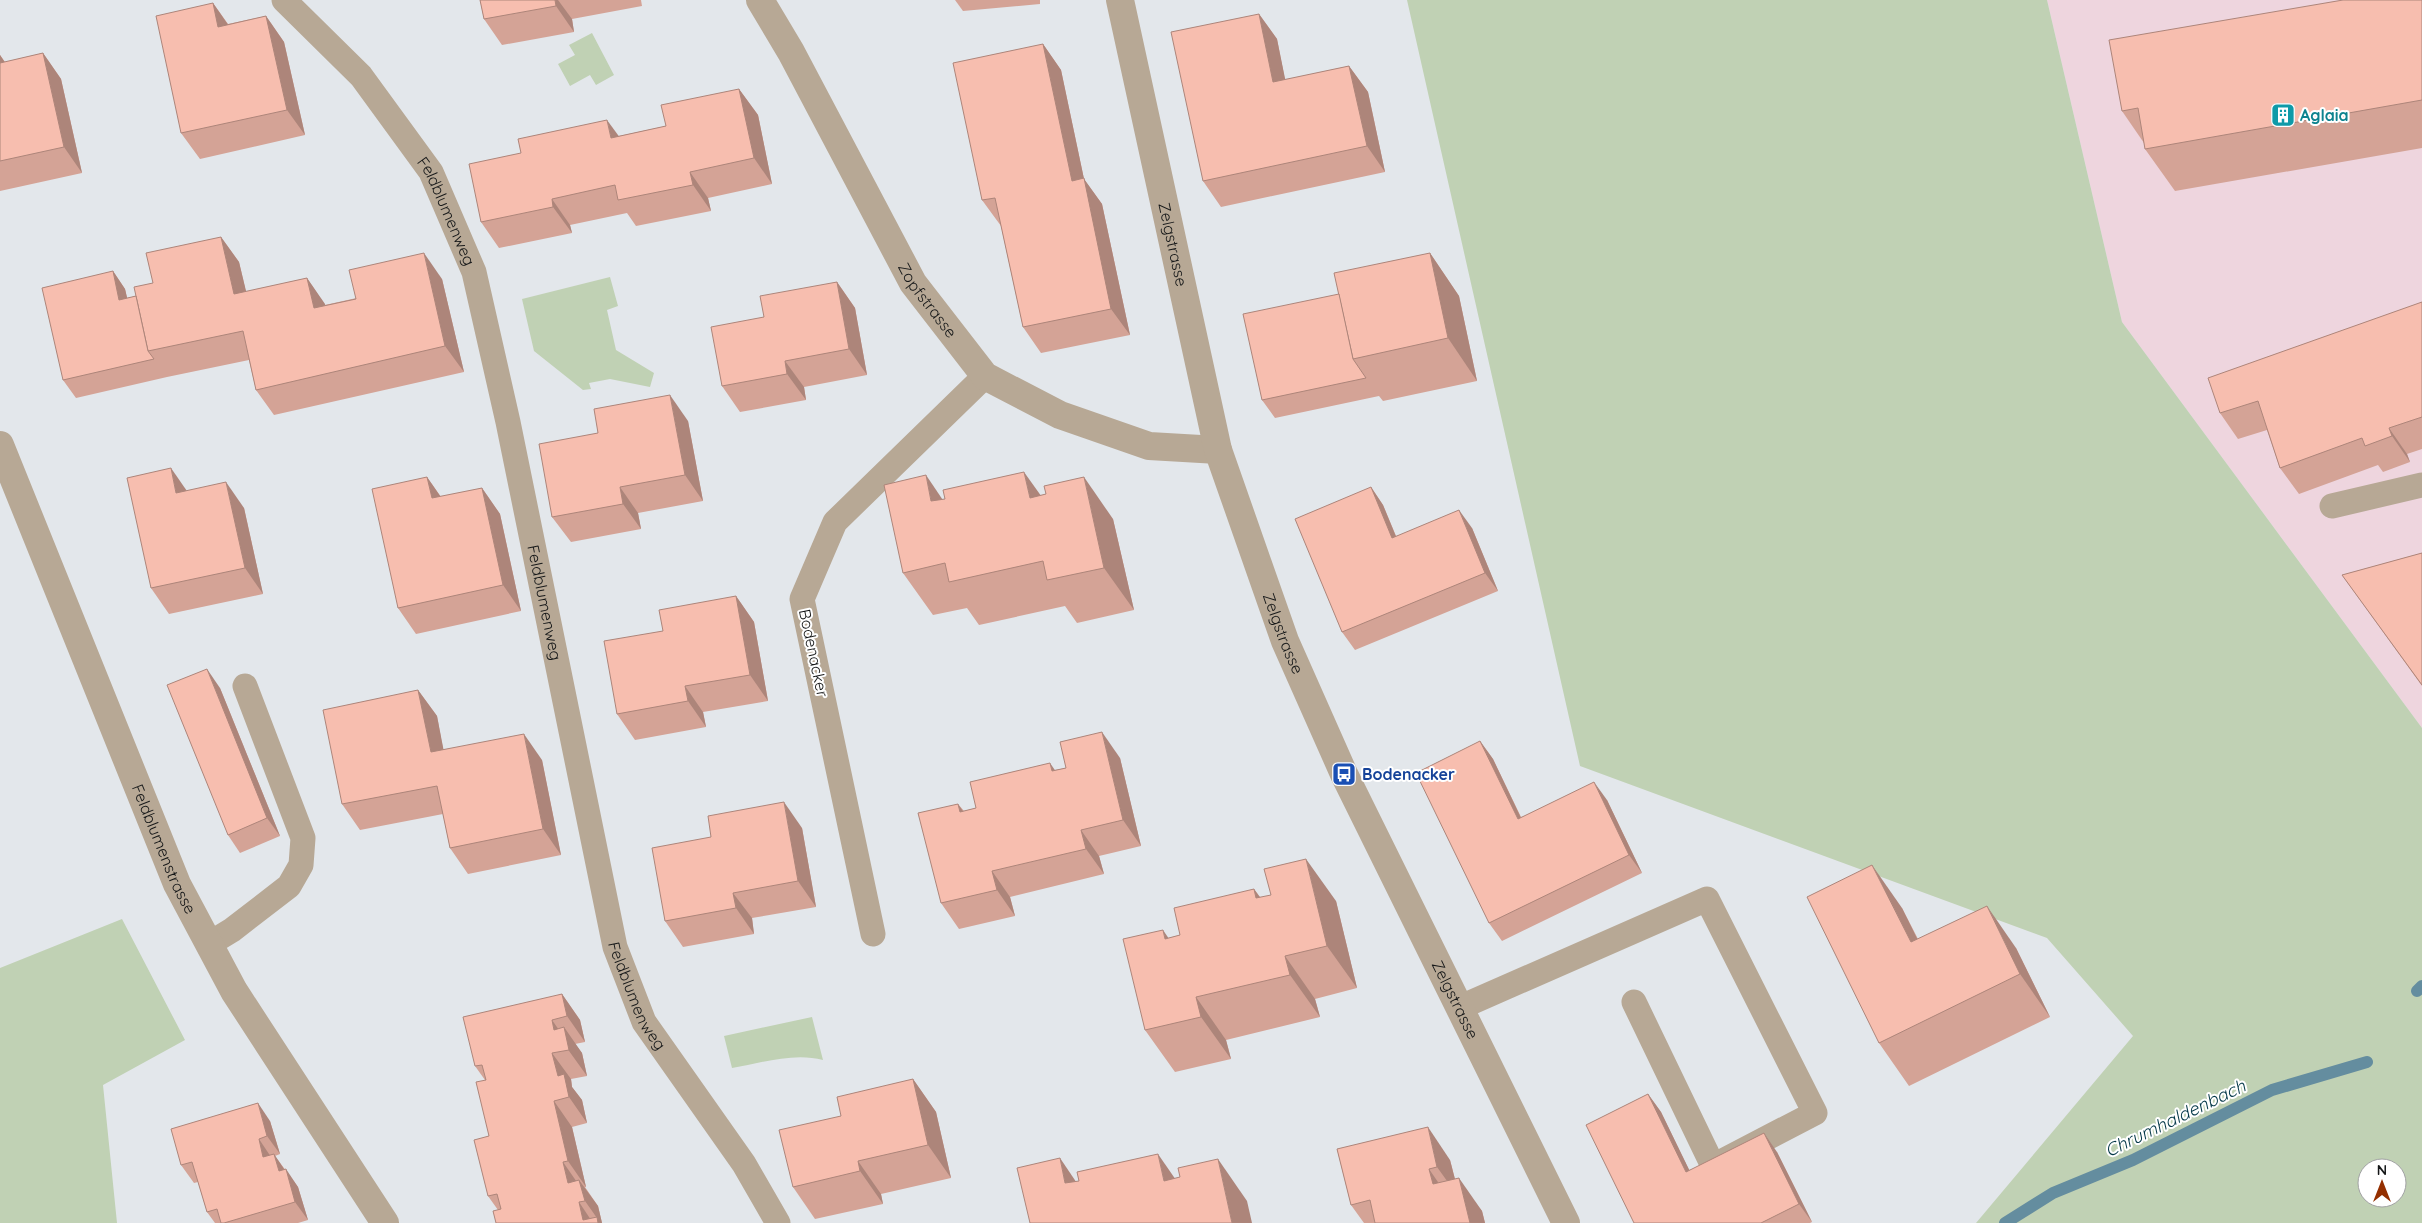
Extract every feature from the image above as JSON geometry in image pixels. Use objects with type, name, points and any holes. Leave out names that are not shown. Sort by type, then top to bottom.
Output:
[{"type":"street","name":"Zopfstrasse","points":[[760,0],[791,52],[913,283],[985,376],[1060,416],[1149,446],[1218,450]]},
{"type":"street","name":"Zelgstrasse","points":[[1120,0],[1218,450],[1285,641],[1344,774],[1461,1007],[1566,1223]]},
{"type":"street","name":"Feldblumenstrasse","points":[[0,445],[177,884],[234,991],[385,1223]]},
{"type":"lane","name":"Feldblumenweg","points":[[284,0],[361,76],[431,172],[474,272],[508,422],[615,947],[644,1022],[744,1164],[778,1223]]},
{"type":"lane","name":"Bodenacker","points":[[873,934],[802,600],[835,522],[985,376]]},
{"type":"lane","points":[[2332,506],[2422,485]]},
{"type":"lane","points":[[209,944],[232,930],[289,886],[301,865],[303,838],[245,686]]},
{"type":"lane","points":[[1461,1007],[1707,899],[1815,1113],[1713,1166],[1634,1002]]},
{"type":"shaded area","points":[[2047,0],[2422,0],[2422,728],[2122,322]]},
{"type":"green space","points":[[1407,0],[2047,0],[2122,322],[2422,728],[2422,1223],[1976,1223],[2133,1036],[2047,938],[1580,766]]},
{"type":"green space","points":[[592,33],[614,75],[596,85],[590,75],[570,86],[558,64],[575,55],[569,45]]},
{"type":"green space","points":[[610,277],[618,306],[607,310],[616,350],[654,373],[650,387],[610,379],[589,383],[591,389],[583,390],[534,351],[522,299]]},
{"type":"green space","points":[[122,919],[185,1040],[103,1085],[117,1223],[0,1223],[0,968]]},
{"type":"green space","points":[[812,1017],[823,1060],[801,1057],[789,1058],[732,1068],[724,1036]]},
{"type":"building","points":[[480,0],[555,0],[556,6],[484,19]]},
{"type":"building","points":[[2343,0],[2422,0],[2422,100],[2145,149],[2138,108],[2122,111],[2109,40]]},
{"type":"building","points":[[213,3],[218,27],[266,16],[287,110],[181,133],[156,16]]},
{"type":"building","points":[[1259,14],[1273,82],[1349,66],[1367,146],[1203,181],[1171,32]]},
{"type":"building","points":[[1043,44],[1072,181],[1084,178],[1111,309],[1023,327],[995,198],[982,200],[953,63]]},
{"type":"building","points":[[43,53],[64,147],[0,161],[0,63]]},
{"type":"building","points":[[739,89],[754,158],[690,172],[693,185],[618,200],[615,185],[552,199],[553,207],[481,222],[469,164],[521,153],[518,139],[607,120],[611,138],[666,126],[661,105]]},
{"type":"building","points":[[221,237],[234,294],[307,278],[314,308],[356,299],[349,270],[424,253],[445,346],[256,390],[243,331],[148,351],[134,287],[153,283],[146,253]]},
{"type":"building","points":[[1430,253],[1448,338],[1353,359],[1334,273]]},
{"type":"building","points":[[113,271],[119,300],[136,296],[148,351],[154,359],[63,380],[42,288]]},
{"type":"building","points":[[837,282],[849,349],[785,361],[787,374],[722,386],[711,327],[764,317],[760,296]]},
{"type":"building","points":[[1339,294],[1353,359],[1366,378],[1262,400],[1243,314]]},
{"type":"building","points":[[2422,302],[2422,417],[2389,428],[2392,436],[2365,446],[2362,438],[2280,468],[2258,401],[2220,413],[2208,378]]},
{"type":"building","points":[[670,395],[685,475],[620,487],[623,504],[552,517],[539,444],[598,433],[594,409]]},
{"type":"building","points":[[171,468],[176,493],[226,482],[245,568],[151,588],[127,478]]},
{"type":"building","points":[[1024,472],[1030,498],[1046,494],[1044,486],[1084,477],[1104,568],[1047,580],[1043,561],[949,582],[945,563],[903,573],[884,485],[926,475],[931,501],[945,499],[943,490]]},
{"type":"building","points":[[427,477],[432,498],[482,488],[503,585],[398,608],[372,489]]},
{"type":"building","points":[[1371,487],[1392,538],[1459,510],[1485,573],[1342,632],[1295,519]]},
{"type":"building","points":[[2422,553],[2422,685],[2342,575]]},
{"type":"building","points":[[736,596],[750,675],[685,686],[688,701],[617,714],[604,641],[663,631],[659,610]]},
{"type":"building","points":[[207,669],[267,818],[228,835],[167,685]]},
{"type":"building","points":[[418,690],[431,752],[524,734],[543,829],[450,848],[437,786],[342,804],[323,710]]},
{"type":"building","points":[[1102,732],[1123,820],[1081,830],[1086,849],[992,871],[997,890],[941,903],[918,813],[958,804],[960,812],[976,808],[970,782],[1050,763],[1052,771],[1066,768],[1060,742]]},
{"type":"building","points":[[1480,741],[1518,819],[1594,782],[1629,855],[1489,923],[1416,773]]},
{"type":"building","points":[[784,802],[798,881],[733,893],[736,908],[665,921],[652,848],[711,837],[708,816]]},
{"type":"building","points":[[1306,859],[1327,946],[1285,956],[1290,975],[1196,997],[1201,1017],[1145,1030],[1123,939],[1163,930],[1165,939],[1180,935],[1174,908],[1254,889],[1256,898],[1271,895],[1264,869]]},
{"type":"building","points":[[1872,865],[1911,942],[1987,906],[2020,974],[1879,1043],[1807,897]]},
{"type":"building","points":[[562,994],[567,1016],[552,1020],[554,1030],[564,1027],[569,1050],[552,1053],[558,1076],[564,1074],[569,1097],[554,1101],[568,1161],[563,1162],[568,1183],[579,1180],[585,1201],[579,1202],[583,1220],[597,1217],[598,1223],[496,1223],[493,1211],[501,1209],[497,1194],[488,1196],[474,1140],[489,1136],[476,1082],[486,1080],[482,1065],[475,1066],[463,1017]]},
{"type":"building","points":[[913,1079],[928,1145],[858,1161],[860,1171],[793,1187],[779,1130],[841,1116],[837,1097]]},
{"type":"building","points":[[1648,1094],[1686,1172],[1764,1133],[1799,1204],[1761,1223],[1634,1223],[1586,1125]]},
{"type":"building","points":[[258,1103],[267,1136],[259,1139],[263,1157],[274,1154],[279,1171],[286,1169],[295,1202],[221,1223],[217,1209],[207,1212],[192,1162],[181,1165],[171,1129]]},
{"type":"building","points":[[1428,1127],[1437,1167],[1429,1169],[1433,1184],[1459,1178],[1470,1223],[1375,1223],[1370,1200],[1351,1205],[1337,1149]]},
{"type":"building","points":[[1158,1154],[1164,1181],[1180,1177],[1178,1168],[1218,1159],[1232,1223],[1030,1223],[1017,1168],[1060,1158],[1065,1183],[1079,1181],[1077,1172]]},
{"type":"waterway","name":"Chrumhaldenbach","points":[[2417,991],[2422,986]]},
{"type":"waterway","name":"Chrumhaldenbach","points":[[2005,1223],[2053,1193],[2133,1160],[2272,1090],[2367,1062]]},
{"type":"place","name":"Aglaia","points":[[2283,115]]},
{"type":"place","name":"Bodenacker","points":[[1344,774]]}]
